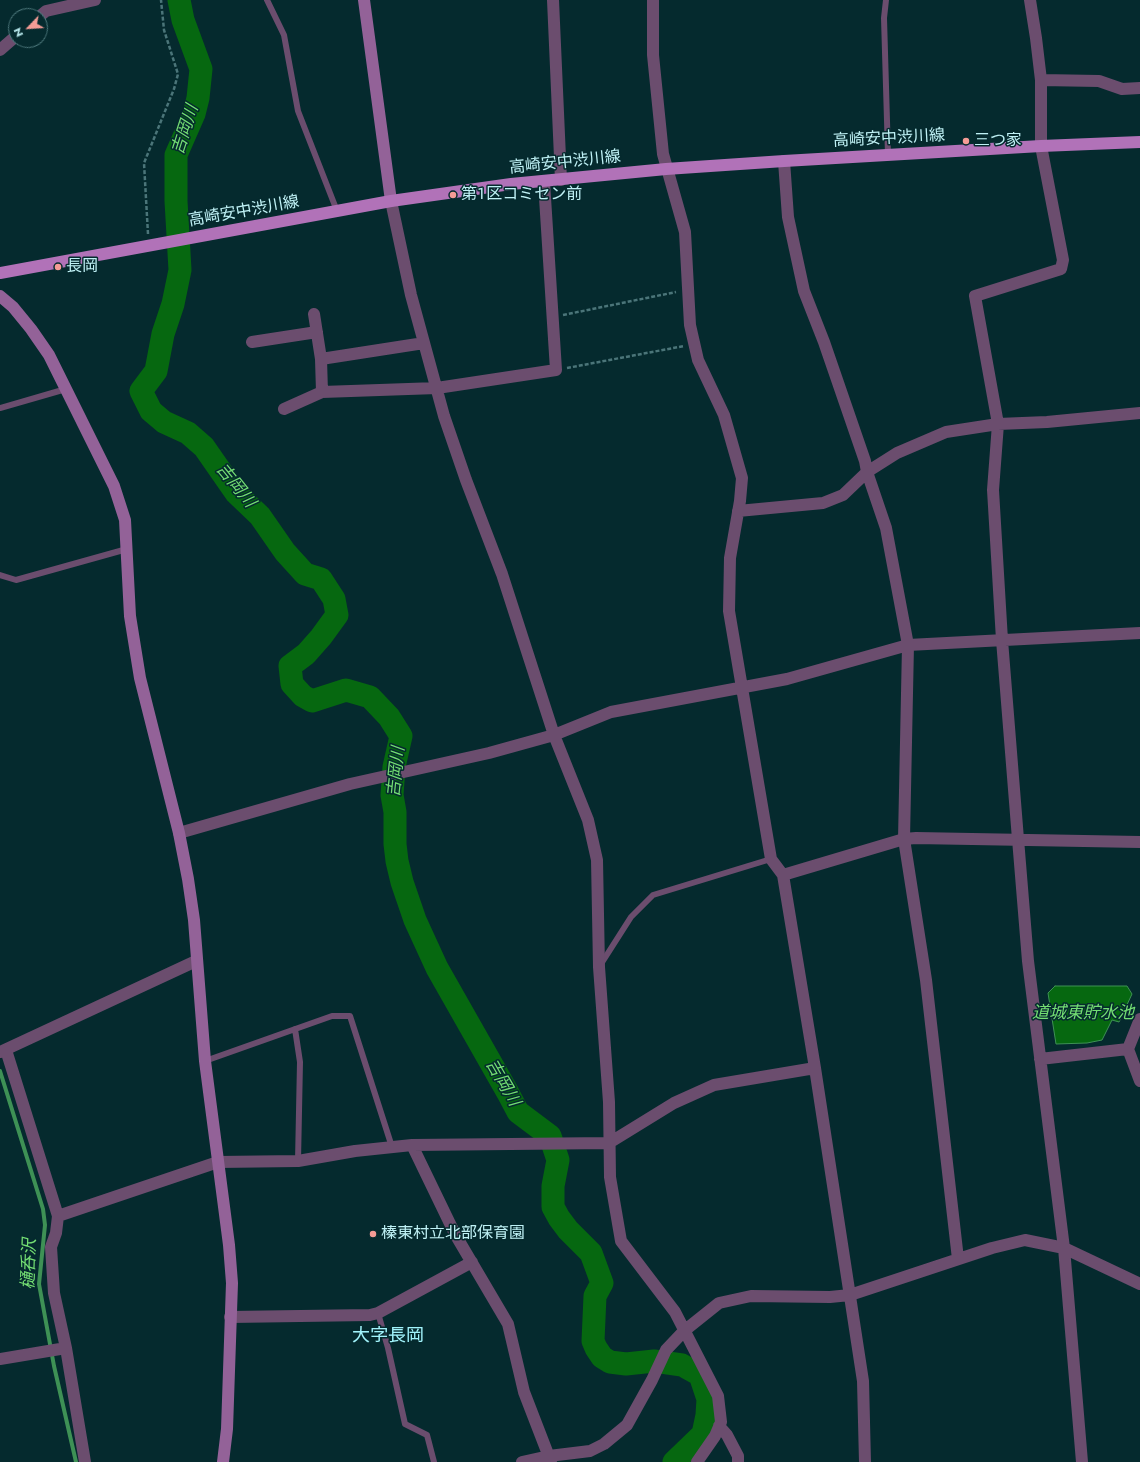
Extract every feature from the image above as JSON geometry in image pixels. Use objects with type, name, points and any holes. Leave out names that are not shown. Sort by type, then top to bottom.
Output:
[{"type":"main road","name":"高崎安中渋川線","points":[[0,273],[391,201],[511,184],[666,169],[784,160],[1140,142]]},
{"type":"street","points":[[48,11],[95,0]]},
{"type":"street","points":[[364,0],[391,201],[411,295],[444,416],[466,480],[502,574],[554,735],[588,820],[597,860],[599,967],[610,1102],[610,1177],[621,1241],[675,1312],[718,1396],[721,1422],[715,1436],[697,1462]]},
{"type":"street","points":[[553,0],[561,180]]},
{"type":"street","points":[[653,0],[653,55],[663,154],[666,169],[686,232],[690,325],[698,360],[724,415],[742,478],[730,558],[729,611],[771,859],[783,875],[815,1068],[863,1381],[864,1462]]},
{"type":"street","points":[[1030,0],[1041,80],[1041,146],[1063,260],[1061,269],[975,296],[998,424],[993,490],[1002,640],[1018,839],[1028,961],[1064,1248],[1082,1462]]},
{"type":"street","points":[[0,50],[8,43]]},
{"type":"street","points":[[1041,80],[1099,81],[1122,89],[1140,88]]},
{"type":"street","points":[[784,160],[788,217],[804,291],[829,357],[865,461],[867,472],[886,528],[908,645],[904,839],[926,980],[958,1259]]},
{"type":"street","points":[[284,409],[322,392],[437,388],[556,370],[544,182]]},
{"type":"street","points":[[0,296],[13,307],[49,355],[114,486],[125,520],[130,616],[140,678],[179,833],[194,920],[205,1061],[229,1245],[232,1282],[227,1429],[223,1462]]},
{"type":"street","points":[[314,314],[321,358],[322,392]]},
{"type":"street","points":[[252,342],[317,332]]},
{"type":"street","points":[[321,358],[424,342]]},
{"type":"street","points":[[738,511],[823,503],[843,495],[867,472],[897,453],[946,432],[998,424],[1048,422],[1140,413]]},
{"type":"street","points":[[179,833],[350,784],[489,753],[554,735],[611,712],[787,679],[908,645],[1140,633]]},
{"type":"street","points":[[783,875],[904,839],[1018,839],[1140,842]]},
{"type":"street","points":[[85,1462],[66,1348],[54,1293],[50,1247],[56,1233],[58,1216],[3,1051],[196,961]]},
{"type":"street","points":[[1140,1019],[1128,1049],[1140,1081]]},
{"type":"street","points":[[1040,1059],[1128,1049]]},
{"type":"street","points":[[58,1216],[218,1162],[298,1161],[355,1151],[412,1144],[609,1143],[674,1103],[714,1086],[815,1068]]},
{"type":"street","points":[[412,1144],[455,1234],[508,1324],[524,1392],[550,1459]]},
{"type":"street","points":[[522,1462],[550,1459],[590,1451],[604,1444],[627,1425],[652,1380],[666,1350],[684,1331],[719,1303],[751,1296],[830,1297],[850,1295],[992,1248],[1025,1240],[1064,1248],[1140,1284]]},
{"type":"street","points":[[230,1317],[370,1315],[378,1313],[472,1262]]},
{"type":"street","points":[[0,1359],[66,1348]]},
{"type":"street","points":[[719,1426],[727,1435],[738,1456],[738,1462]]},
{"type":"lane","points":[[267,0],[284,35],[298,111],[337,211]]},
{"type":"lane","points":[[886,0],[884,18],[888,155]]},
{"type":"lane","points":[[0,408],[66,389]]},
{"type":"lane","points":[[0,575],[16,580],[127,549]]},
{"type":"lane","points":[[599,967],[631,917],[652,895],[771,859]]},
{"type":"lane","points":[[205,1061],[332,1016],[350,1016],[392,1147]]},
{"type":"lane","points":[[295,1029],[300,1062],[298,1161]]},
{"type":"lane","points":[[378,1313],[388,1348],[405,1424],[427,1435],[434,1462]]},
{"type":"path","points":[[149,245],[144,163],[174,89],[178,74],[164,30],[162,0]]},
{"type":"path","points":[[553,317],[688,289]]},
{"type":"path","points":[[556,370],[695,344]]},
{"type":"water","name":"道城東貯水池","points":[[1055,986],[1127,986],[1132,994],[1119,1022],[1112,1020],[1102,1040],[1087,1043],[1056,1044],[1048,993]]},
{"type":"waterway","name":"吉岡川","points":[[179,0],[183,20],[201,69],[198,98],[194,114],[176,155],[176,201],[180,270],[173,304],[163,334],[156,371],[141,391],[151,411],[164,422],[188,433],[204,447],[236,493],[260,516],[285,552],[305,574],[321,579],[334,599],[337,615],[306,654],[290,666],[292,684],[303,696],[312,701],[346,690],[370,697],[389,717],[401,736],[394,767],[392,795],[395,812],[395,844],[402,882],[415,920],[437,968],[518,1112],[550,1136],[558,1160],[553,1186],[553,1207],[568,1230],[591,1253],[602,1283],[595,1296],[593,1341],[596,1348],[602,1357],[610,1362],[626,1364],[654,1361],[682,1365],[700,1375],[708,1399],[707,1415],[703,1434],[674,1462]]},
{"type":"waterway","name":"樋呑沢","points":[[0,1071],[43,1209],[45,1225],[39,1284],[54,1366],[76,1462]]},
{"type":"place","name":"三つ家","points":[[966,141]]},
{"type":"place","name":"第１区コミセン前","points":[[453,195]]},
{"type":"place","name":"長岡","points":[[58,267]]},
{"type":"place","name":"榛東村立北部保育園","points":[[373,1234]]},
{"type":"district","name":"大字長岡","points":[[388,1337]]}]
